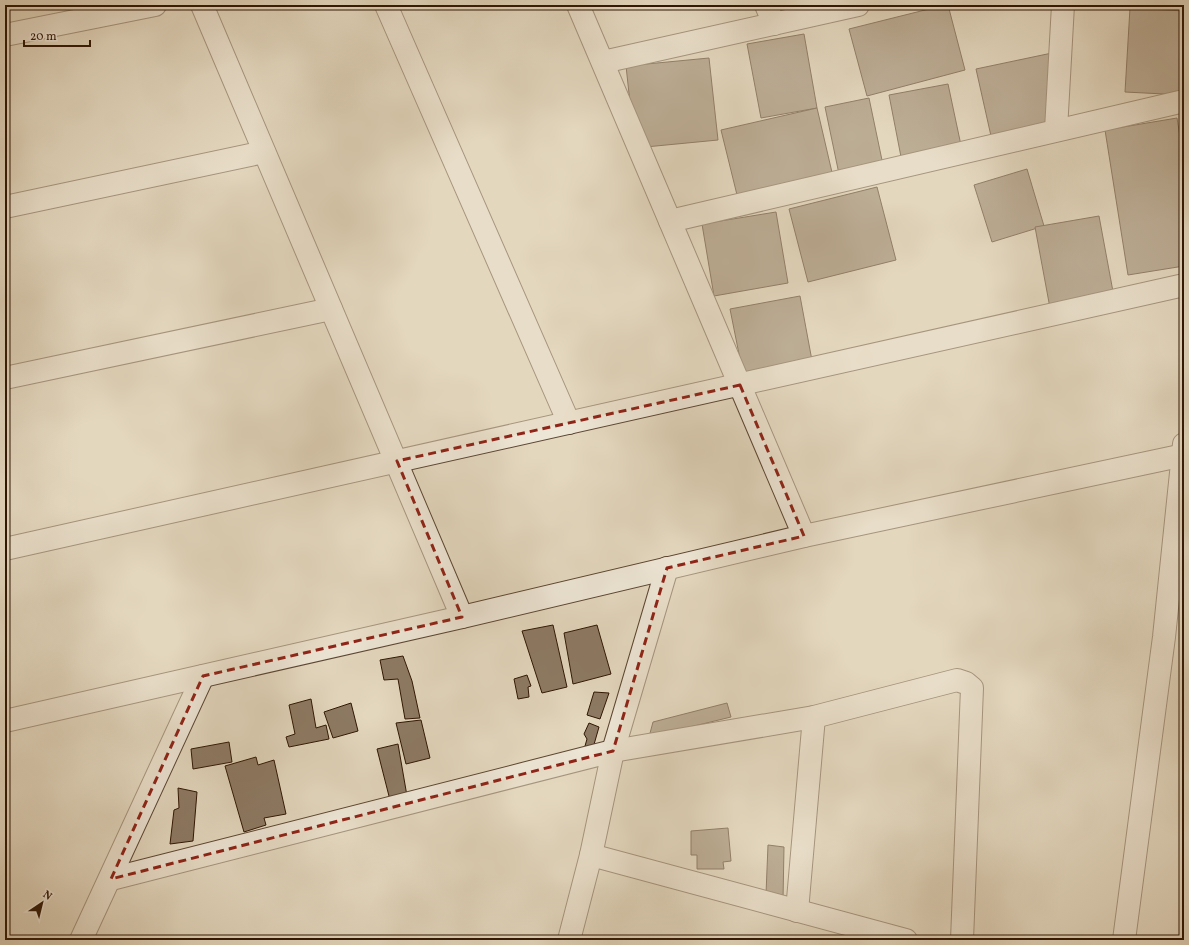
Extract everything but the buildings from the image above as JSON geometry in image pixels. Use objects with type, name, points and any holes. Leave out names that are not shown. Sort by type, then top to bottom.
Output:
[{"type":"street","points":[[7,28],[156,5]]},
{"type":"street","points":[[202,5],[462,617]]},
{"type":"street","points":[[386,5],[569,422]]},
{"type":"street","points":[[578,5],[804,536]]},
{"type":"street","points":[[603,62],[770,14],[858,5]]},
{"type":"street","points":[[1056,130],[1063,5]]},
{"type":"street","points":[[670,221],[1184,100]]},
{"type":"street","points":[[5,207],[264,152]]},
{"type":"street","points":[[5,549],[1184,285]]},
{"type":"street","points":[[5,378],[331,309]]},
{"type":"street","points":[[5,721],[462,617],[804,536],[1183,452],[1164,637],[1124,940]]},
{"type":"street","points":[[568,940],[591,855],[613,751],[667,568]]},
{"type":"street","points":[[81,940],[111,879],[203,676]]},
{"type":"street","points":[[111,879],[613,751],[814,717],[958,680],[966,683],[972,688],[962,940]]},
{"type":"street","points":[[797,911],[814,717]]},
{"type":"street","points":[[591,855],[906,940]]},
{"type":"highlighted area","points":[[740,385],[804,536],[667,568],[613,751],[111,879],[203,676],[462,617],[397,461]]}]
